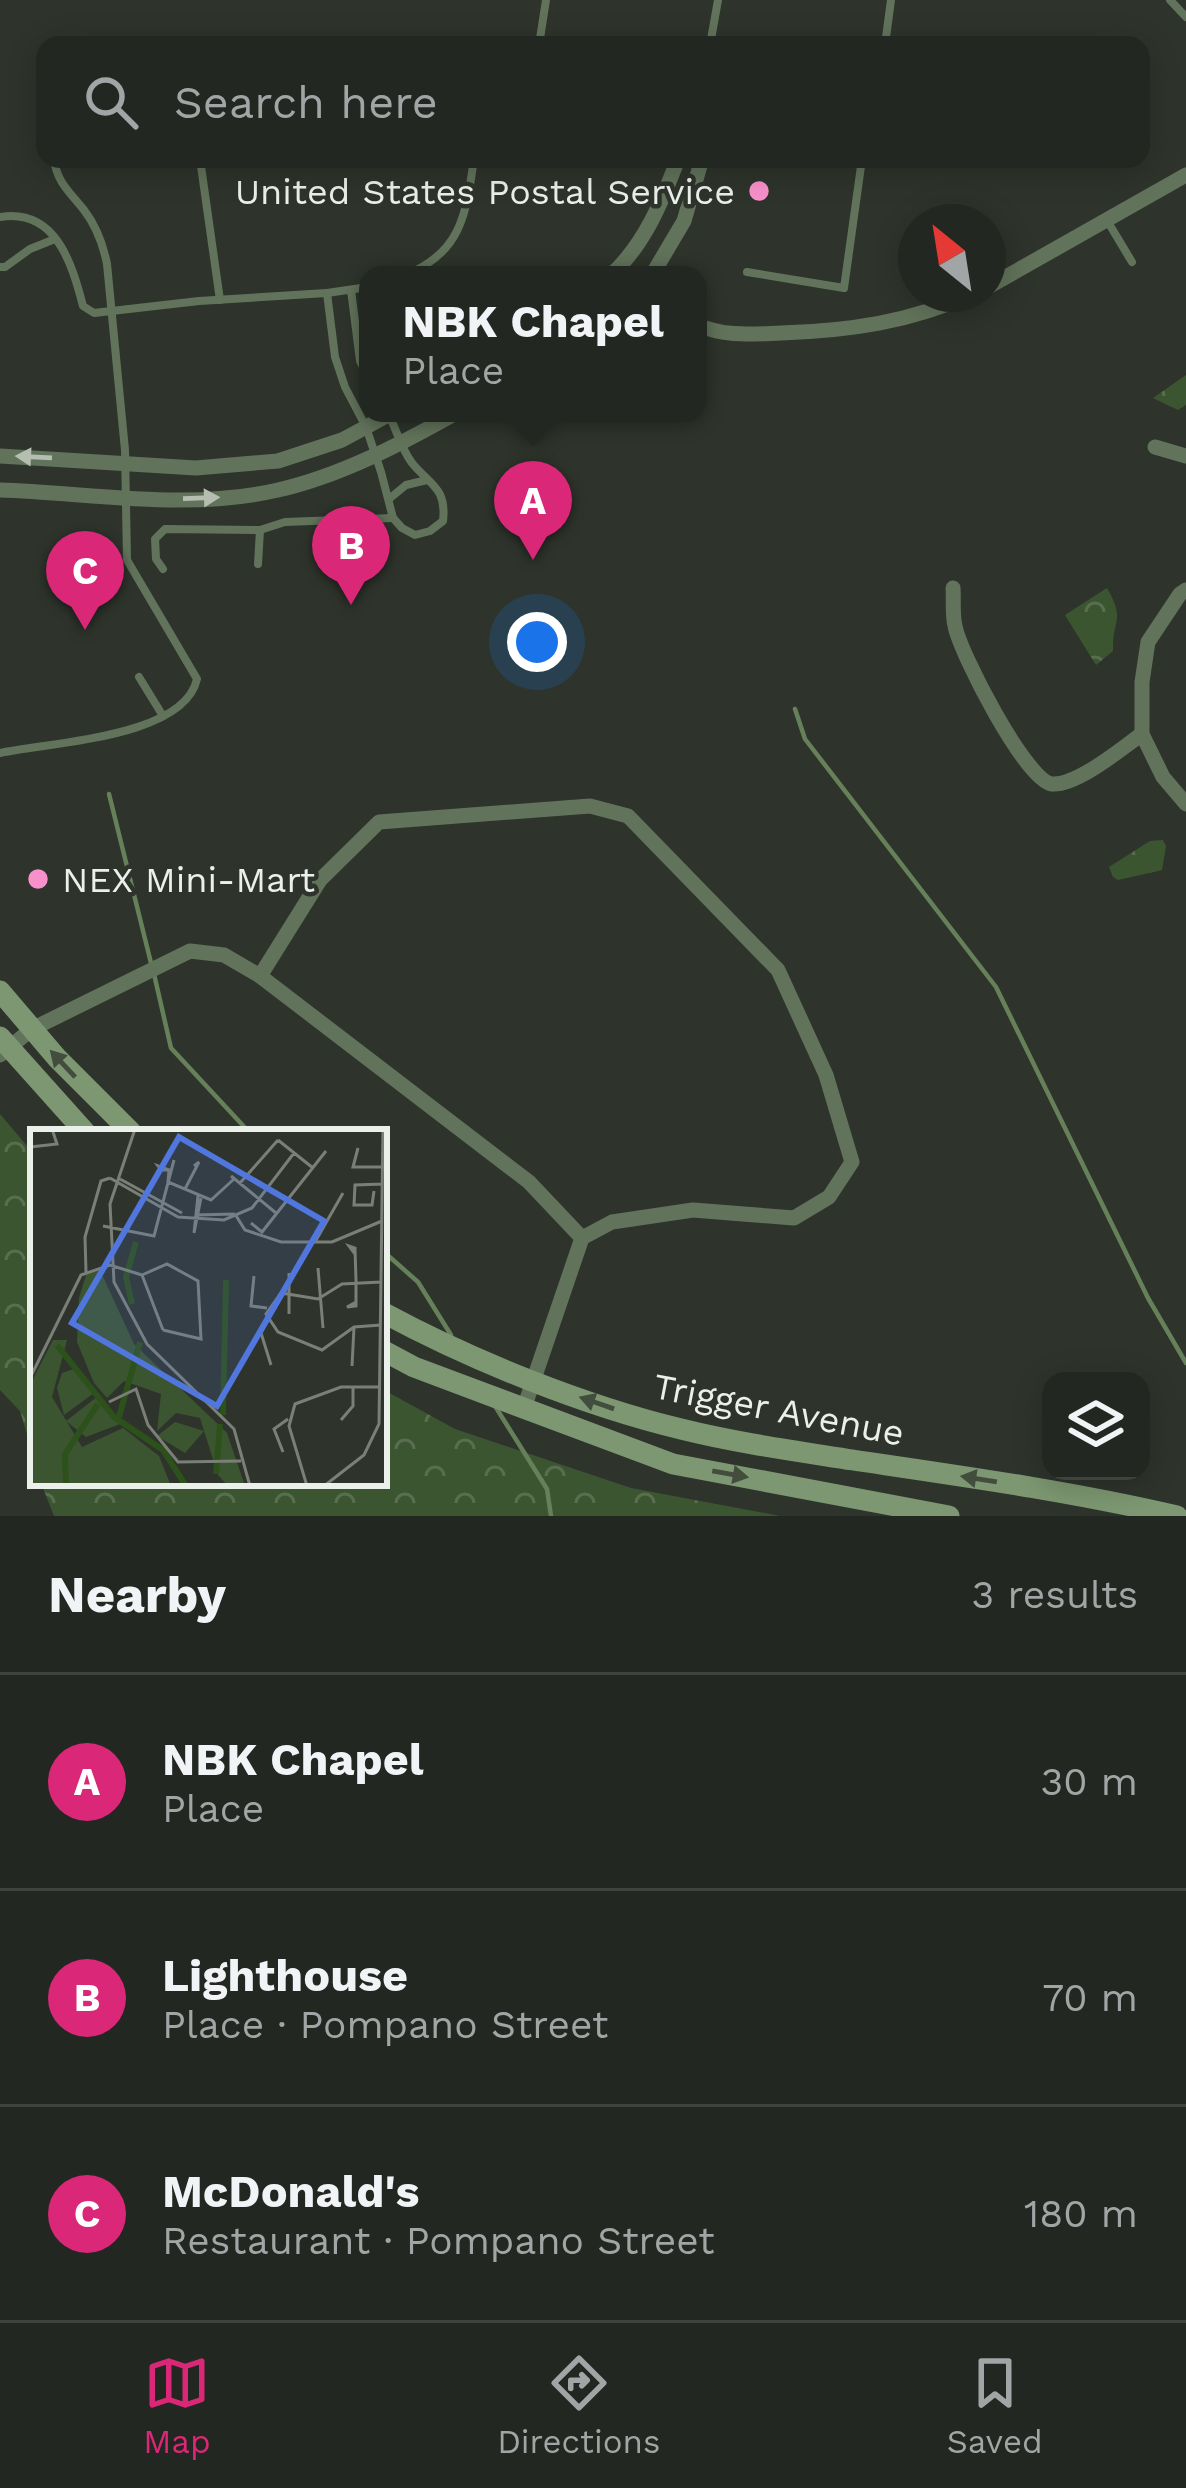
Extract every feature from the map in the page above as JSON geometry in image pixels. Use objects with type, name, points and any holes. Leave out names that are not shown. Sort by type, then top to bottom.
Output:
[{"type":"main road","points":[[0,991],[57,1058],[128,1129]]},
{"type":"main road","points":[[3,1047],[82,1129]]},
{"type":"main road","name":"Trigger Avenue","points":[[387,1315],[533,1380],[681,1430],[1096,1497],[1177,1516]]},
{"type":"main road","name":"Trigger Avenue","points":[[387,1352],[673,1464],[949,1516]]},
{"type":"street","points":[[621,266],[650,226],[674,168]]},
{"type":"street","points":[[657,266],[684,221],[701,168]]},
{"type":"street","points":[[1006,277],[1186,175]]},
{"type":"street","points":[[707,328],[731,335],[828,332],[929,312]]},
{"type":"street","points":[[0,456],[196,468],[278,461],[342,440],[375,422]]},
{"type":"street","points":[[0,490],[172,499],[277,490],[338,470],[439,422]]},
{"type":"street","points":[[1155,447],[1186,456]]},
{"type":"street","points":[[953,588],[955,626],[965,657],[1038,777],[1054,784],[1082,775],[1142,734]]},
{"type":"street","points":[[1186,590],[1148,642],[1142,682],[1142,734],[1163,777],[1186,804]]},
{"type":"street","points":[[260,976],[320,880],[379,822],[590,806],[628,816],[778,970],[826,1075],[852,1162],[829,1197],[794,1218],[693,1210],[612,1222],[581,1238],[524,1408]]},
{"type":"street","points":[[3,1047],[190,950],[224,955],[260,976],[530,1182],[581,1238]]},
{"type":"lane","points":[[540,36],[545,0]]},
{"type":"lane","points":[[712,36],[718,0]]},
{"type":"lane","points":[[886,36],[891,0]]},
{"type":"lane","points":[[1170,0],[1186,17]]},
{"type":"lane","points":[[0,753],[131,730],[163,716],[194,694],[197,679],[127,560],[127,496],[102,240],[83,208],[65,190],[56,168]]},
{"type":"lane","points":[[201,168],[220,300]]},
{"type":"lane","points":[[425,266],[445,252],[461,226],[472,168]]},
{"type":"lane","points":[[746,272],[844,288],[861,168]]},
{"type":"lane","points":[[0,217],[34,219],[55,238],[71,260],[83,306],[94,314],[359,288]]},
{"type":"lane","points":[[1107,220],[1132,262]]},
{"type":"lane","points":[[0,267],[55,238]]},
{"type":"lane","points":[[351,290],[359,353]]},
{"type":"lane","points":[[328,293],[334,357],[359,414]]},
{"type":"lane","points":[[363,422],[393,518],[415,535],[443,521],[445,506],[439,489],[409,460],[393,422]]},
{"type":"lane","points":[[389,499],[406,485],[428,480]]},
{"type":"lane","points":[[163,569],[156,559],[155,539],[165,529],[260,530],[285,522],[393,518]]},
{"type":"lane","points":[[258,564],[260,530]]},
{"type":"lane","points":[[140,677],[163,716]]},
{"type":"green space","points":[[1186,375],[1186,405],[1178,410],[1153,398]]},
{"type":"green space","points":[[1107,588],[1117,614],[1113,651],[1096,665],[1065,615]]},
{"type":"green space","points":[[1163,840],[1162,870],[1118,880],[1113,877],[1109,867],[1150,841]]},
{"type":"green space","points":[[0,1114],[30,1149],[30,1444],[20,1411],[0,1390]]},
{"type":"green space","points":[[387,1392],[455,1429],[631,1488],[780,1516],[54,1516],[42,1486],[387,1486]]},
{"type":"waterway","points":[[795,709],[805,739],[996,987],[1148,1298],[1186,1363]]},
{"type":"waterway","points":[[109,794],[151,963]]},
{"type":"waterway","points":[[154,974],[171,1048],[246,1129]]},
{"type":"waterway","points":[[387,1255],[418,1282],[451,1335]]},
{"type":"waterway","points":[[495,1406],[547,1489],[551,1516]]},
{"type":"place","name":"United States Postal Service","points":[[759,191]]},
{"type":"place","name":"NBK Chapel","points":[[533,560]]},
{"type":"place","name":"Lighthouse","points":[[351,605]]},
{"type":"place","name":"McDonald's","points":[[85,630]]},
{"type":"place","name":"NEX Mini-Mart","points":[[38,879]]}]
